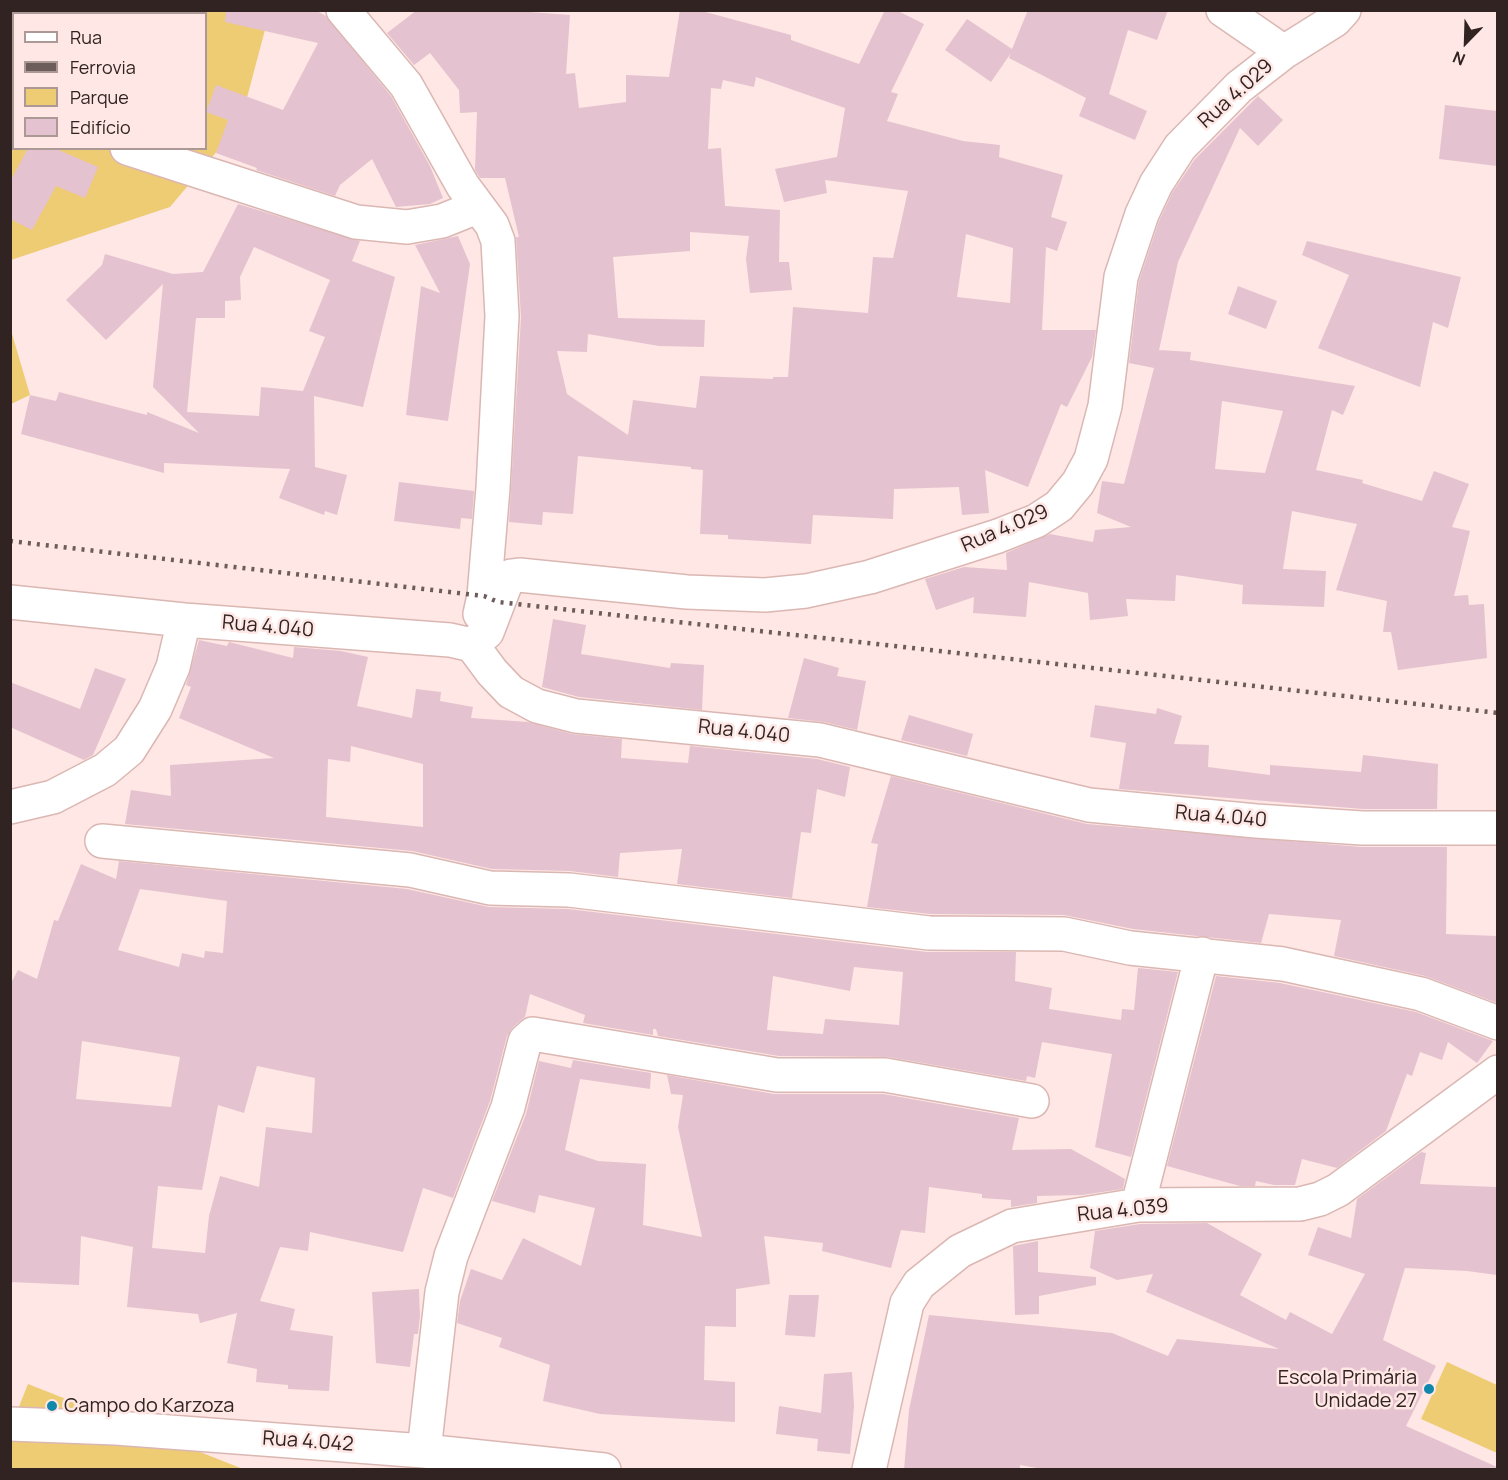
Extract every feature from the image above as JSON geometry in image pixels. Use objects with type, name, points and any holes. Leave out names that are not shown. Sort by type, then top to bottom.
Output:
[{"type":"street","points":[[343,10],[406,86],[477,207],[492,225],[498,241],[502,316],[484,596],[472,645]]},
{"type":"street","points":[[1223,10],[1284,52]]},
{"type":"street","name":"Rua 4.029","points":[[472,645],[487,632],[507,580],[512,576],[687,592],[765,595],[806,591],[870,577],[998,536],[1036,521],[1059,506],[1078,483],[1091,459],[1105,406],[1121,277],[1129,248],[1146,204],[1180,147],[1239,87],[1284,52],[1335,20],[1344,10]]},
{"type":"street","points":[[133,150],[356,222],[407,227],[442,221],[477,207]]},
{"type":"street","name":"Rua 4.040","points":[[10,602],[184,620],[450,640],[472,645],[492,672],[511,692],[537,706],[576,716],[820,740],[1089,805],[1256,821],[1350,827],[1497,828]]},
{"type":"street","points":[[10,807],[53,796],[105,770],[129,750],[155,709],[173,667],[184,620]]},
{"type":"street","points":[[102,841],[410,870],[490,888],[569,890],[929,933],[1064,934],[1130,948],[1283,964],[1421,994],[1497,1023]]},
{"type":"street","points":[[1138,1205],[1202,954]]},
{"type":"street","points":[[424,1451],[442,1292],[451,1256],[508,1107],[525,1041],[533,1034],[777,1075],[885,1075],[1032,1101]]},
{"type":"street","name":"Rua 4.039","points":[[869,1470],[907,1303],[919,1284],[960,1251],[1012,1226],[1138,1205],[1300,1204],[1320,1199],[1338,1190],[1497,1072]]},
{"type":"street","name":"Rua 4.042","points":[[10,1424],[116,1428],[424,1451],[604,1470]]},
{"type":"green space","points":[[10,11],[270,11],[240,124],[170,207],[11,260]]},
{"type":"green space","points":[[10,327],[30,395],[11,404],[10,404]]},
{"type":"green space","points":[[1447,1362],[1497,1385],[1497,1453],[1421,1419]]},
{"type":"green space","name":"Campo do Karzoza","points":[[28,1384],[243,1469],[11,1469],[10,1429]]},
{"type":"building","points":[[226,10],[315,10],[326,16],[391,96],[430,166],[443,198],[430,204],[396,207],[372,159],[340,185],[335,196],[256,170],[257,168],[216,153],[228,120],[207,112],[216,85],[283,110],[318,43],[225,22]]},
{"type":"building","points":[[417,10],[503,10],[570,15],[566,74],[575,73],[579,108],[626,102],[626,75],[669,77],[680,10],[698,10],[791,35],[791,40],[859,64],[885,10],[896,10],[924,24],[891,92],[898,94],[887,121],[963,141],[1000,145],[999,157],[1063,175],[1051,217],[1067,222],[1057,251],[1046,247],[1042,330],[1096,330],[1092,357],[1067,407],[1061,404],[1028,487],[985,470],[989,513],[962,515],[959,487],[894,489],[893,519],[813,515],[811,544],[728,539],[728,535],[700,534],[703,470],[578,456],[573,514],[543,512],[542,525],[509,522],[521,317],[516,237],[519,237],[505,178],[480,178],[475,170],[477,112],[460,113],[459,90],[430,53],[414,65],[387,33]],"holes":[[[756,77],[845,108],[837,157],[775,169],[784,202],[827,193],[825,180],[908,191],[893,258],[873,257],[868,313],[793,307],[788,377],[773,377],[773,379],[700,376],[696,408],[633,400],[628,435],[567,394],[557,351],[587,352],[588,334],[659,346],[704,347],[705,320],[618,318],[613,257],[690,251],[690,232],[749,236],[746,259],[750,293],[792,290],[789,262],[779,262],[780,210],[725,206],[721,148],[708,149],[711,88],[721,89],[723,80],[754,87]],[[966,234],[1013,248],[1010,303],[957,297]]]},
{"type":"building","points":[[1028,10],[1168,10],[1157,40],[1128,30],[1109,94],[1147,111],[1135,140],[1079,116],[1086,98],[1009,58],[1011,53],[991,82],[945,50],[967,19],[1012,49]]},
{"type":"building","points":[[1258,96],[1283,120],[1258,146],[1240,128],[1178,262],[1159,350],[1191,352],[1190,360],[1355,386],[1343,415],[1332,410],[1316,470],[1363,480],[1362,483],[1422,501],[1434,471],[1469,484],[1452,527],[1470,531],[1454,596],[1468,595],[1469,605],[1484,604],[1487,658],[1398,670],[1391,632],[1383,632],[1387,601],[1336,590],[1357,524],[1292,511],[1283,569],[1326,571],[1324,607],[1242,604],[1243,585],[1176,575],[1175,601],[1126,599],[1128,616],[1090,620],[1088,593],[1029,582],[1026,617],[973,613],[974,597],[936,610],[925,579],[964,567],[1007,570],[1006,553],[1050,534],[1093,542],[1095,530],[1131,527],[1097,513],[1102,481],[1124,484],[1154,368],[1129,363],[1139,281],[1159,221],[1172,193],[1195,159]],"holes":[[[1222,401],[1283,411],[1265,473],[1215,469]]]},
{"type":"building","points":[[1445,105],[1497,111],[1497,166],[1439,159]]},
{"type":"building","points":[[27,150],[59,150],[98,167],[85,198],[56,186],[32,230],[10,219],[10,182]]},
{"type":"building","points":[[238,204],[360,241],[352,261],[395,277],[363,407],[314,396],[315,467],[347,475],[337,515],[325,511],[324,515],[279,498],[290,469],[164,463],[164,473],[21,434],[30,395],[56,401],[59,392],[147,415],[147,412],[199,433],[153,387],[163,284],[106,340],[66,300],[102,265],[105,254],[173,274],[203,272]],"holes":[[[254,247],[330,280],[309,331],[325,337],[303,391],[261,387],[259,416],[187,412],[196,318],[225,318],[225,301],[241,300],[240,277]]]},
{"type":"building","points":[[458,236],[470,264],[448,421],[406,415],[421,286],[440,293],[415,245]]},
{"type":"building","points":[[1307,241],[1461,277],[1448,328],[1433,322],[1420,387],[1318,348],[1349,275],[1302,255]]},
{"type":"building","points":[[1238,286],[1277,301],[1266,329],[1228,314]]},
{"type":"building","points":[[399,482],[474,491],[472,519],[461,518],[460,529],[394,521]]},
{"type":"building","points":[[553,619],[586,625],[581,654],[670,668],[671,663],[704,665],[702,710],[579,697],[542,687]]},
{"type":"building","points":[[199,640],[227,646],[229,642],[293,658],[294,647],[341,651],[368,657],[357,706],[412,718],[416,689],[441,692],[440,701],[473,707],[471,718],[528,722],[572,734],[622,739],[621,758],[688,763],[690,746],[817,759],[850,767],[845,797],[817,789],[811,833],[801,832],[792,898],[677,884],[682,849],[620,853],[618,877],[570,871],[492,869],[412,851],[125,824],[131,790],[171,796],[170,765],[274,758],[179,718],[191,687],[186,685]],"holes":[[[351,746],[423,764],[423,827],[326,817],[328,759],[350,762]]]},
{"type":"building","points":[[804,658],[839,668],[837,676],[866,681],[857,730],[824,722],[788,718]]},
{"type":"building","points":[[95,668],[126,679],[93,755],[84,760],[10,727],[10,682],[80,709]]},
{"type":"building","points":[[1095,705],[1156,714],[1157,708],[1182,716],[1174,744],[1209,745],[1208,767],[1270,775],[1270,765],[1361,772],[1363,755],[1438,764],[1437,809],[1363,809],[1119,789],[1126,743],[1090,737]]},
{"type":"building","points":[[909,715],[973,734],[967,756],[901,740]]},
{"type":"building","points":[[891,776],[1087,824],[1361,847],[1447,847],[1446,934],[1497,936],[1497,1003],[1425,976],[1334,956],[1341,920],[1269,914],[1261,943],[1133,929],[1064,915],[930,914],[867,907],[878,844],[871,843]]},
{"type":"building","points":[[119,861],[407,889],[489,907],[568,909],[927,952],[1016,952],[1015,981],[1052,988],[1049,1009],[1121,1020],[1122,1009],[1134,1010],[1138,968],[1178,972],[1131,1157],[1095,1147],[1112,1054],[1042,1042],[1035,1078],[1027,1076],[1026,1081],[888,1057],[779,1056],[658,1036],[656,1029],[653,1029],[653,1035],[583,1023],[585,1015],[530,994],[525,1017],[513,1027],[507,1036],[490,1101],[453,1198],[423,1188],[403,1252],[310,1232],[308,1251],[280,1247],[260,1301],[295,1309],[290,1330],[333,1336],[329,1391],[288,1389],[288,1385],[256,1382],[257,1369],[227,1363],[237,1313],[200,1323],[198,1314],[127,1307],[133,1247],[81,1236],[79,1285],[10,1282],[10,985],[18,970],[37,979],[54,920],[58,921],[81,864],[116,879]],"holes":[[[140,889],[227,901],[223,953],[205,951],[204,958],[182,953],[179,967],[118,950]],[[854,967],[903,972],[899,1025],[825,1019],[823,1034],[767,1030],[773,976],[850,991]],[[82,1041],[180,1057],[171,1107],[76,1099]],[[257,1066],[315,1078],[312,1133],[266,1127],[259,1187],[220,1176],[209,1216],[205,1253],[152,1248],[158,1186],[202,1190],[218,1105],[244,1113]]]},
{"type":"building","points":[[1216,976],[1280,983],[1416,1012],[1493,1041],[1477,1063],[1448,1042],[1442,1060],[1420,1052],[1412,1076],[1407,1074],[1386,1131],[1337,1168],[1302,1159],[1295,1185],[1274,1185],[1256,1181],[1255,1186],[1240,1186],[1167,1166]]},
{"type":"building","points":[[573,1060],[651,1073],[650,1089],[580,1079],[565,1150],[598,1161],[646,1164],[643,1225],[702,1237],[678,1127],[683,1095],[671,1094],[667,1075],[774,1094],[883,1094],[1019,1118],[1012,1150],[1071,1149],[1125,1179],[1123,1189],[1082,1195],[1037,1196],[1037,1203],[1011,1207],[1011,1200],[982,1198],[982,1194],[929,1187],[925,1233],[901,1230],[891,1268],[822,1251],[823,1243],[764,1236],[770,1284],[736,1289],[736,1327],[705,1326],[704,1380],[735,1382],[735,1422],[600,1414],[543,1401],[550,1365],[499,1347],[502,1338],[457,1323],[460,1301],[471,1269],[502,1280],[523,1238],[581,1266],[595,1208],[539,1195],[535,1213],[492,1201],[526,1114],[539,1061],[571,1068]]},
{"type":"building","points":[[1421,1152],[1426,1153],[1420,1184],[1497,1187],[1497,1275],[1405,1268],[1383,1340],[1436,1366],[1406,1426],[1497,1467],[1497,1470],[1048,1470],[1020,1465],[1020,1470],[904,1470],[909,1410],[929,1315],[1112,1333],[1168,1356],[1177,1339],[1279,1349],[1146,1292],[1153,1274],[1117,1280],[1090,1268],[1095,1231],[1140,1224],[1207,1223],[1262,1254],[1240,1295],[1286,1320],[1290,1312],[1332,1334],[1365,1274],[1308,1255],[1318,1227],[1351,1238],[1357,1199]]},
{"type":"building","points":[[1038,1241],[1038,1272],[1096,1277],[1096,1285],[1039,1296],[1039,1314],[1015,1315],[1013,1246]]},
{"type":"building","points":[[419,1289],[418,1334],[414,1334],[410,1367],[376,1363],[372,1292]]},
{"type":"building","points":[[789,1295],[819,1295],[815,1337],[785,1335]]},
{"type":"building","points":[[852,1372],[854,1406],[850,1454],[817,1451],[818,1439],[776,1434],[779,1406],[821,1413],[824,1374]]},
{"type":"railway","points":[[10,541],[484,596],[498,602],[1498,713]]},
{"type":"place","name":"Escola Primária Unidade 27","points":[[1429,1389]]},
{"type":"place","name":"Campo do Karzoza","points":[[52,1406]]}]
